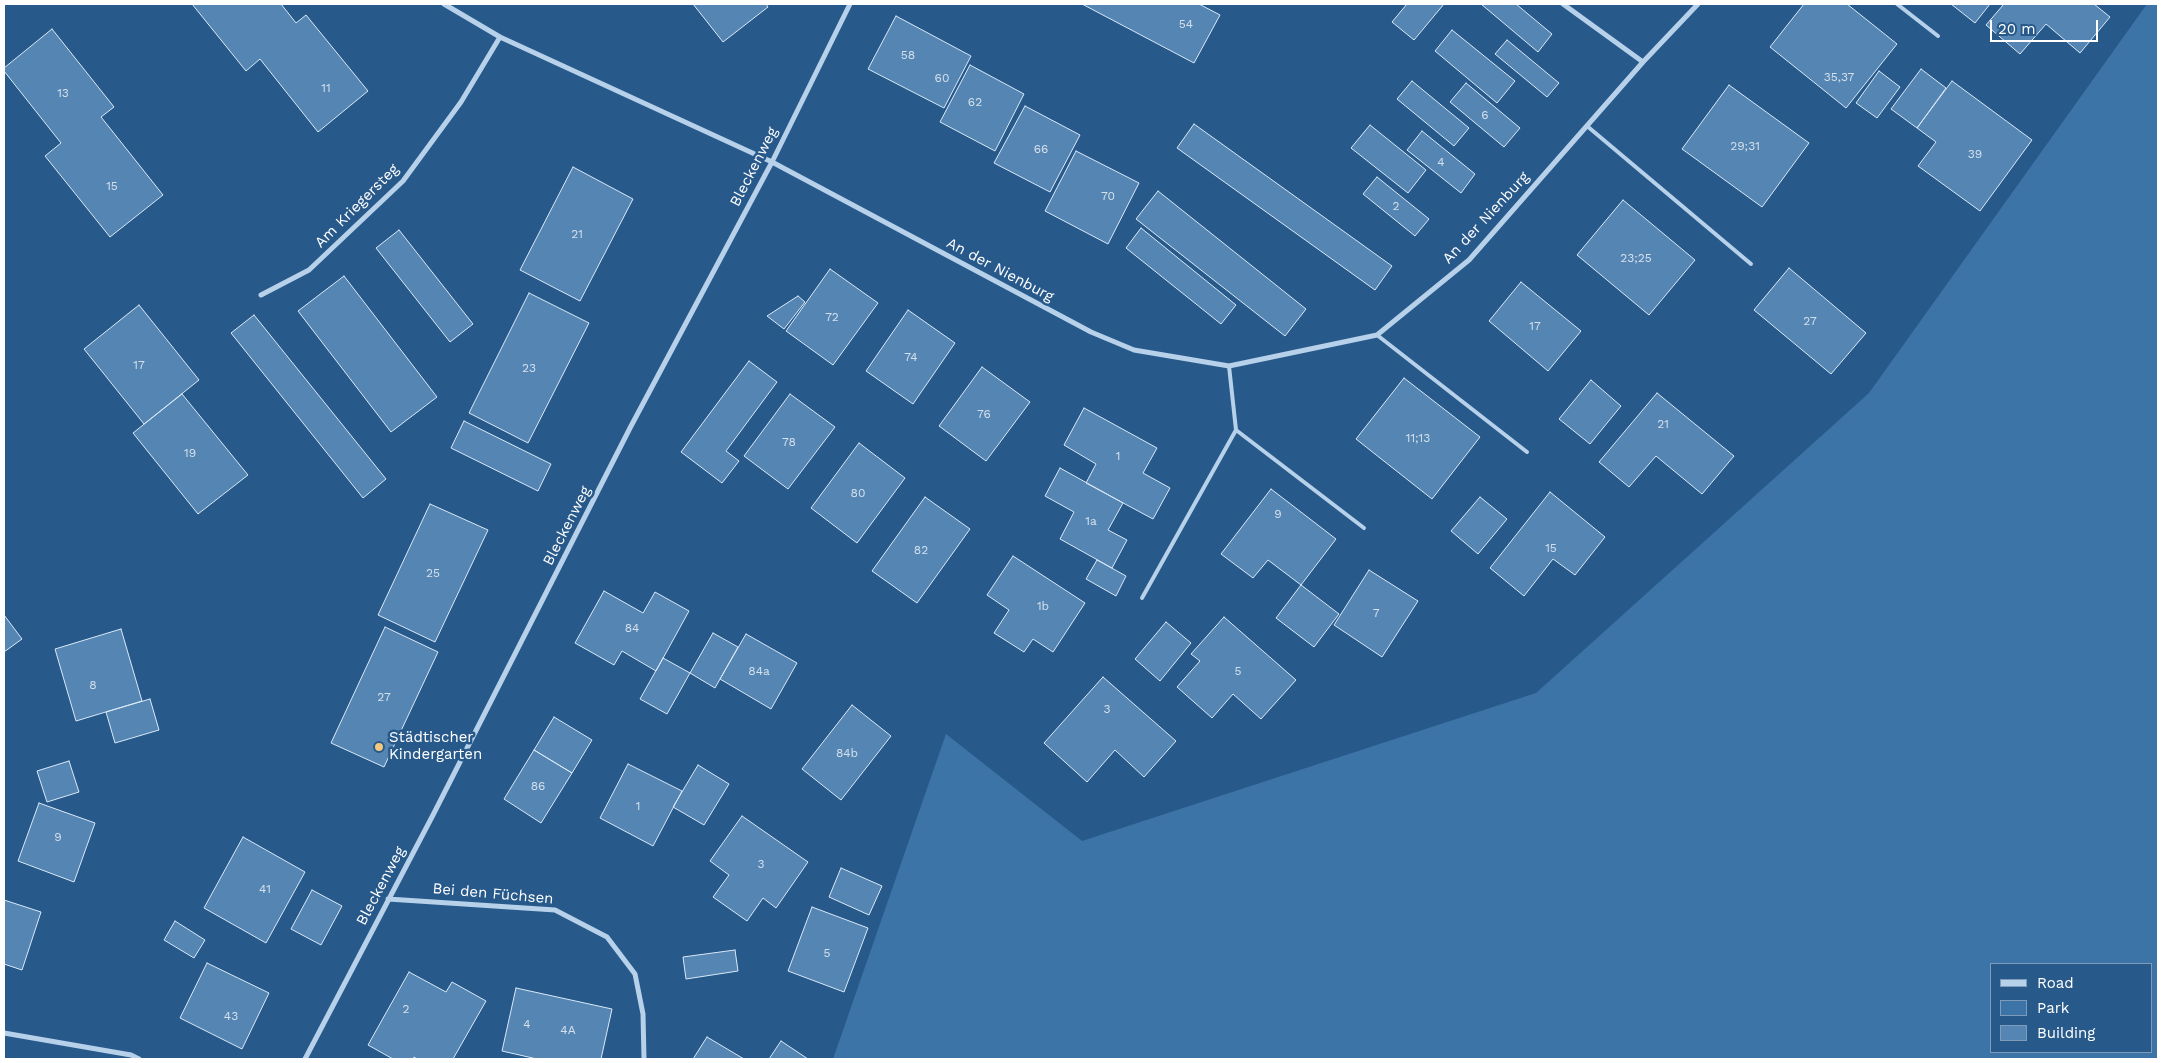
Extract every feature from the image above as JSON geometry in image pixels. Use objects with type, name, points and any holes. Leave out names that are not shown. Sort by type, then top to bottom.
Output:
[{"type":"street","points":[[444,4],[500,37],[772,162]]},
{"type":"street","name":"Bleckenweg","points":[[305,1059],[433,815],[630,428],[772,162],[850,4]]},
{"type":"street","points":[[1563,4],[1643,62]]},
{"type":"street","name":"An der Nienburg","points":[[772,162],[1091,332],[1134,350],[1229,366],[1377,335],[1469,260],[1643,62],[1698,4]]},
{"type":"street","name":"Am Kriegersteg","points":[[261,295],[309,270],[403,180],[461,102],[500,37]]},
{"type":"street","name":"Bei den Füchsen","points":[[388,899],[555,910],[608,937],[635,974],[643,1014],[644,1059]]},
{"type":"street","points":[[4,1033],[131,1055],[139,1059]]},
{"type":"lane","points":[[1897,4],[1938,36]]},
{"type":"lane","points":[[1587,126],[1751,264]]},
{"type":"lane","points":[[1377,335],[1527,452]]},
{"type":"lane","points":[[1142,598],[1236,430],[1229,366]]},
{"type":"lane","points":[[1236,430],[1364,528]]},
{"type":"green space","points":[[2147,4],[2158,4],[2158,1059],[833,1059],[946,734],[1082,841],[1536,693],[1869,393]]},
{"type":"building","points":[[192,4],[281,4],[296,23],[306,15],[368,91],[318,132],[260,59],[246,71]]},
{"type":"building","points":[[693,4],[766,4],[768,7],[723,42]]},
{"type":"building","points":[[1082,4],[1199,4],[1220,15],[1194,63]]},
{"type":"building","points":[[1407,4],[1444,4],[1414,40],[1392,22]]},
{"type":"building","points":[[1481,4],[1516,4],[1552,34],[1538,52]]},
{"type":"building","points":[[1804,4],[1847,4],[1897,44],[1846,108],[1770,47]]},
{"type":"building","points":[[1951,4],[1990,4],[1975,23]]},
{"type":"building","points":[[2004,4],[2094,4],[2110,17],[2080,53],[2046,24],[2020,54],[1986,25]]},
{"type":"building","points":[[896,16],[971,56],[944,108],[868,69]]},
{"type":"building","points":[[52,29],[114,107],[101,117],[163,195],[110,237],[45,156],[61,143],[4,71],[4,68]]},
{"type":"building","points":[[1452,30],[1515,81],[1497,103],[1435,51]]},
{"type":"building","points":[[1507,40],[1559,83],[1547,97],[1495,54]]},
{"type":"building","points":[[970,65],[1024,94],[995,151],[940,122]]},
{"type":"building","points":[[1921,69],[1946,88],[1917,128],[1891,109]]},
{"type":"building","points":[[1879,71],[1900,87],[1877,118],[1856,103]]},
{"type":"building","points":[[1412,81],[1469,128],[1454,146],[1397,99]]},
{"type":"building","points":[[1952,81],[2032,140],[1980,211],[1918,166],[1936,142],[1917,128]]},
{"type":"building","points":[[1466,83],[1520,128],[1504,147],[1450,102]]},
{"type":"building","points":[[1729,85],[1809,143],[1762,207],[1682,149]]},
{"type":"building","points":[[1025,106],[1080,135],[1050,192],[994,163]]},
{"type":"building","points":[[1194,124],[1392,266],[1375,290],[1177,148]]},
{"type":"building","points":[[1370,125],[1426,170],[1408,193],[1351,148]]},
{"type":"building","points":[[1422,131],[1475,174],[1461,193],[1407,150]]},
{"type":"building","points":[[1076,151],[1139,183],[1108,244],[1045,211]]},
{"type":"building","points":[[573,167],[633,199],[580,301],[520,270]]},
{"type":"building","points":[[1377,177],[1429,219],[1415,236],[1363,194]]},
{"type":"building","points":[[1158,191],[1306,309],[1285,336],[1136,219]]},
{"type":"building","points":[[1623,200],[1695,260],[1649,315],[1577,255]]},
{"type":"building","points":[[1141,228],[1236,305],[1221,324],[1126,248]]},
{"type":"building","points":[[399,230],[473,324],[450,342],[376,248]]},
{"type":"building","points":[[1789,268],[1866,333],[1831,374],[1754,310]]},
{"type":"building","points":[[830,269],[878,303],[833,365],[786,331]]},
{"type":"building","points":[[344,276],[437,397],[391,432],[298,311]]},
{"type":"building","points":[[1521,282],[1581,331],[1548,371],[1489,321]]},
{"type":"building","points":[[529,293],[589,323],[528,443],[469,413]]},
{"type":"building","points":[[798,296],[805,302],[784,329],[767,316]]},
{"type":"building","points":[[139,305],[199,380],[144,424],[84,349]]},
{"type":"building","points":[[908,310],[955,343],[913,404],[866,371]]},
{"type":"building","points":[[254,315],[386,479],[363,498],[231,333]]},
{"type":"building","points":[[749,361],[777,382],[726,451],[739,461],[722,483],[681,452]]},
{"type":"building","points":[[982,367],[1030,402],[986,461],[939,426]]},
{"type":"building","points":[[1404,378],[1480,437],[1432,499],[1356,439]]},
{"type":"building","points":[[1591,380],[1621,406],[1590,444],[1559,419]]},
{"type":"building","points":[[1657,393],[1734,456],[1702,494],[1656,456],[1629,487],[1599,462]]},
{"type":"building","points":[[182,394],[248,475],[198,514],[133,433]]},
{"type":"building","points":[[790,394],[835,427],[788,489],[744,456]]},
{"type":"building","points":[[1084,408],[1157,448],[1143,473],[1170,488],[1153,519],[1086,483],[1096,464],[1064,445]]},
{"type":"building","points":[[464,421],[551,464],[538,491],[451,448]]},
{"type":"building","points":[[859,443],[905,478],[857,543],[811,508]]},
{"type":"building","points":[[1060,468],[1123,503],[1108,530],[1127,540],[1112,568],[1060,539],[1074,512],[1045,496]]},
{"type":"building","points":[[1271,489],[1336,539],[1301,585],[1268,560],[1253,578],[1221,554]]},
{"type":"building","points":[[1550,492],[1605,537],[1575,575],[1553,559],[1524,596],[1490,568]]},
{"type":"building","points":[[925,497],[970,529],[917,603],[872,571]]},
{"type":"building","points":[[1480,497],[1507,519],[1478,554],[1451,531]]},
{"type":"building","points":[[430,504],[488,530],[435,642],[378,615]]},
{"type":"building","points":[[1013,556],[1085,603],[1053,652],[1033,639],[1024,652],[994,633],[1009,610],[987,595]]},
{"type":"building","points":[[1097,560],[1126,576],[1116,596],[1086,579]]},
{"type":"building","points":[[1369,570],[1418,601],[1382,657],[1334,625]]},
{"type":"building","points":[[1301,585],[1339,614],[1314,647],[1276,618]]},
{"type":"building","points":[[604,591],[643,613],[655,592],[689,611],[656,671],[622,651],[614,665],[575,643]]},
{"type":"building","points":[[4,615],[22,639],[4,652]]},
{"type":"building","points":[[1224,617],[1296,680],[1261,719],[1233,694],[1212,718],[1177,687],[1200,661],[1191,654]]},
{"type":"building","points":[[1166,622],[1191,643],[1160,681],[1135,659]]},
{"type":"building","points":[[385,627],[438,652],[384,767],[331,743]]},
{"type":"building","points":[[121,629],[142,701],[76,721],[55,649]]},
{"type":"building","points":[[713,633],[738,647],[715,688],[690,673]]},
{"type":"building","points":[[746,634],[797,663],[771,709],[720,679]]},
{"type":"building","points":[[663,658],[690,673],[667,714],[640,699]]},
{"type":"building","points":[[1103,677],[1176,741],[1144,777],[1115,750],[1087,782],[1044,743]]},
{"type":"building","points":[[150,699],[159,730],[115,743],[106,712]]},
{"type":"building","points":[[852,705],[891,736],[841,800],[802,769]]},
{"type":"building","points":[[554,717],[592,740],[572,773],[534,750]]},
{"type":"building","points":[[534,750],[572,773],[541,823],[504,799]]},
{"type":"building","points":[[69,761],[79,792],[47,802],[37,771]]},
{"type":"building","points":[[628,764],[682,791],[653,846],[600,818]]},
{"type":"building","points":[[698,765],[729,784],[704,825],[673,807]]},
{"type":"building","points":[[39,803],[95,823],[74,882],[18,861]]},
{"type":"building","points":[[742,816],[808,862],[776,908],[763,898],[747,921],[713,897],[729,875],[710,861]]},
{"type":"building","points":[[243,837],[305,872],[266,943],[204,908]]},
{"type":"building","points":[[841,868],[882,886],[869,915],[829,897]]},
{"type":"building","points":[[312,890],[342,906],[321,945],[291,929]]},
{"type":"building","points":[[4,900],[41,912],[22,970],[4,964]]},
{"type":"building","points":[[812,907],[868,928],[844,992],[788,971]]},
{"type":"building","points":[[175,921],[205,940],[194,958],[164,940]]},
{"type":"building","points":[[735,950],[738,971],[686,979],[683,957]]},
{"type":"building","points":[[207,963],[269,993],[242,1049],[180,1018]]},
{"type":"building","points":[[409,972],[446,992],[452,982],[486,1001],[453,1059],[417,1059],[414,1057],[413,1059],[393,1059],[368,1045]]},
{"type":"building","points":[[516,988],[612,1009],[601,1059],[537,1059],[502,1051]]},
{"type":"building","points":[[707,1037],[744,1059],[693,1059]]},
{"type":"building","points":[[781,1041],[808,1059],[769,1059]]},
{"type":"place","name":"Städtischer Kindergarten","points":[[379,747]]}]
